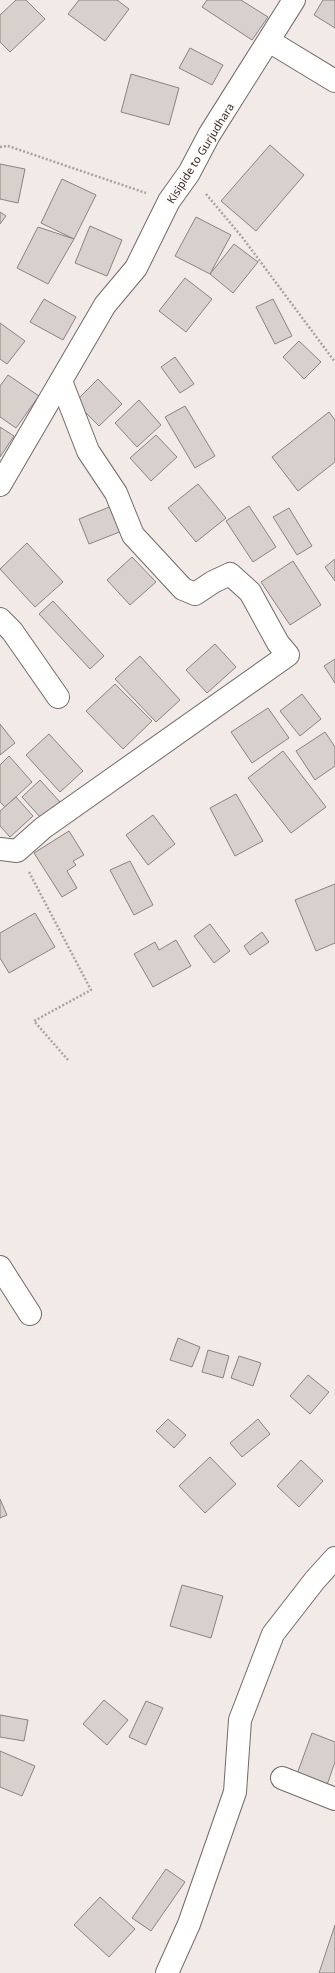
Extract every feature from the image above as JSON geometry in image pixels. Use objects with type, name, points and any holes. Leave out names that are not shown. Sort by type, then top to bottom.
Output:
[{"type":"street","name":"Kisipide to Gurjudhara","points":[[0,485],[105,305],[136,268],[169,201],[189,173],[209,136],[294,0]]},
{"type":"street","points":[[269,41],[335,81]]},
{"type":"street","points":[[8,850],[43,828],[288,655],[278,643],[250,592],[230,574],[213,582],[195,594],[183,588],[133,535],[116,493],[88,451],[61,381]]},
{"type":"street","points":[[0,619],[12,631],[58,697]]},
{"type":"street","points":[[0,1268],[30,1314]]},
{"type":"street","points":[[167,1973],[189,1924],[235,1792],[240,1720],[273,1634],[315,1580],[335,1558]]},
{"type":"street","points":[[282,1778],[335,1800]]},
{"type":"path","points":[[0,147],[8,146],[169,201]]},
{"type":"path","points":[[189,173],[242,237],[335,362]]},
{"type":"path","points":[[8,850],[42,892],[91,990],[34,1021],[68,1060]]},
{"type":"building","points":[[16,0],[26,0],[45,19],[10,52],[0,42],[0,15]]},
{"type":"building","points":[[79,0],[117,0],[129,9],[105,41],[68,14]]},
{"type":"building","points":[[207,0],[241,0],[268,17],[252,40],[202,7]]},
{"type":"building","points":[[323,0],[335,0],[335,28],[314,15]]},
{"type":"building","points":[[190,48],[223,65],[212,85],[179,68]]},
{"type":"building","points":[[131,74],[179,88],[169,125],[121,112]]},
{"type":"building","points":[[270,145],[304,175],[256,231],[221,201]]},
{"type":"building","points":[[0,164],[25,169],[18,203],[0,199]]},
{"type":"building","points":[[62,179],[96,195],[74,239],[41,223]]},
{"type":"building","points":[[0,212],[6,216],[0,224]]},
{"type":"building","points":[[196,217],[231,235],[210,274],[175,256]]},
{"type":"building","points":[[90,226],[122,240],[107,276],[75,263]]},
{"type":"building","points":[[38,227],[74,239],[48,284],[17,268]]},
{"type":"building","points":[[234,244],[258,262],[233,293],[210,274]]},
{"type":"building","points":[[185,278],[212,299],[186,332],[159,311]]},
{"type":"building","points":[[44,299],[76,317],[63,340],[30,322]]},
{"type":"building","points":[[273,299],[292,336],[275,344],[256,307]]},
{"type":"building","points":[[0,323],[25,341],[7,364],[0,359]]},
{"type":"building","points":[[299,341],[321,362],[304,379],[283,357]]},
{"type":"building","points":[[175,357],[194,384],[180,393],[161,367]]},
{"type":"building","points":[[8,375],[39,396],[16,428],[0,417],[0,386]]},
{"type":"building","points":[[98,379],[122,404],[99,426],[75,402]]},
{"type":"building","points":[[139,400],[161,425],[137,447],[115,423]]},
{"type":"building","points":[[185,406],[215,456],[195,468],[165,417]]},
{"type":"building","points":[[329,412],[335,420],[335,462],[298,491],[272,457]]},
{"type":"building","points":[[0,427],[14,436],[0,457]]},
{"type":"building","points":[[156,435],[177,457],[151,481],[130,458]]},
{"type":"building","points":[[198,484],[226,518],[196,542],[168,508]]},
{"type":"building","points":[[112,506],[122,531],[89,544],[79,519]]},
{"type":"building","points":[[249,506],[276,547],[253,562],[226,521]]},
{"type":"building","points":[[289,508],[312,546],[297,555],[273,517]]},
{"type":"building","points":[[27,543],[63,582],[35,607],[0,569]]},
{"type":"building","points":[[132,557],[156,582],[130,605],[107,580]]},
{"type":"building","points":[[335,559],[335,581],[325,567]]},
{"type":"building","points":[[293,561],[321,605],[290,625],[261,582]]},
{"type":"building","points":[[53,601],[104,656],[90,669],[39,614]]},
{"type":"building","points":[[215,644],[236,667],[207,693],[186,670]]},
{"type":"building","points":[[140,656],[180,700],[156,722],[115,679]]},
{"type":"building","points":[[335,659],[335,683],[324,666]]},
{"type":"building","points":[[115,684],[152,721],[123,749],[86,711]]},
{"type":"building","points":[[302,694],[321,719],[300,736],[280,711]]},
{"type":"building","points":[[268,708],[289,738],[252,763],[231,732]]},
{"type":"building","points":[[0,724],[15,743],[0,755]]},
{"type":"building","points":[[325,732],[335,747],[335,766],[315,780],[296,751]]},
{"type":"building","points":[[49,734],[83,771],[60,792],[26,755]]},
{"type":"building","points":[[283,751],[326,807],[291,833],[248,778]]},
{"type":"building","points":[[9,756],[32,782],[5,807],[0,802],[0,765]]},
{"type":"building","points":[[40,780],[60,802],[41,818],[22,797]]},
{"type":"building","points":[[236,794],[263,841],[235,856],[210,808]]},
{"type":"building","points":[[16,797],[33,816],[10,837],[0,826],[0,811]]},
{"type":"building","points":[[153,815],[175,844],[148,865],[126,835]]},
{"type":"building","points":[[69,831],[84,855],[73,861],[76,865],[67,871],[77,888],[62,897],[34,853]]},
{"type":"building","points":[[130,861],[153,905],[134,915],[110,870]]},
{"type":"building","points":[[335,884],[335,943],[316,951],[295,900]]},
{"type":"building","points":[[35,913],[55,947],[9,973],[0,958],[0,933]]},
{"type":"building","points":[[210,924],[230,951],[214,963],[194,936]]},
{"type":"building","points":[[262,932],[269,942],[250,955],[244,946]]},
{"type":"building","points":[[176,940],[191,966],[153,987],[134,954],[155,942],[159,950]]},
{"type":"building","points":[[178,1338],[200,1347],[192,1367],[170,1360]]},
{"type":"building","points":[[208,1350],[229,1356],[223,1378],[202,1372]]},
{"type":"building","points":[[239,1356],[261,1363],[253,1386],[231,1378]]},
{"type":"building","points":[[308,1375],[329,1392],[310,1414],[290,1396]]},
{"type":"building","points":[[168,1419],[186,1435],[174,1448],[156,1431]]},
{"type":"building","points":[[258,1419],[270,1434],[242,1457],[230,1443]]},
{"type":"building","points":[[210,1457],[236,1484],[205,1513],[179,1486]]},
{"type":"building","points":[[301,1460],[323,1481],[299,1507],[277,1486]]},
{"type":"building","points":[[0,1499],[7,1515],[0,1518]]},
{"type":"building","points":[[182,1585],[223,1596],[211,1638],[170,1626]]},
{"type":"building","points":[[104,1700],[128,1720],[107,1745],[83,1724]]},
{"type":"building","points":[[146,1701],[163,1708],[146,1745],[129,1737]]},
{"type":"building","points":[[0,1715],[28,1720],[24,1741],[0,1737]]},
{"type":"building","points":[[312,1733],[335,1742],[335,1762],[327,1785],[297,1774]]},
{"type":"building","points":[[0,1751],[35,1766],[22,1796],[0,1787]]},
{"type":"building","points":[[166,1869],[185,1882],[151,1931],[132,1918]]},
{"type":"building","points":[[100,1897],[135,1929],[109,1957],[74,1925]]},
{"type":"building","points":[[335,1925],[335,1973],[319,1973]]}]
